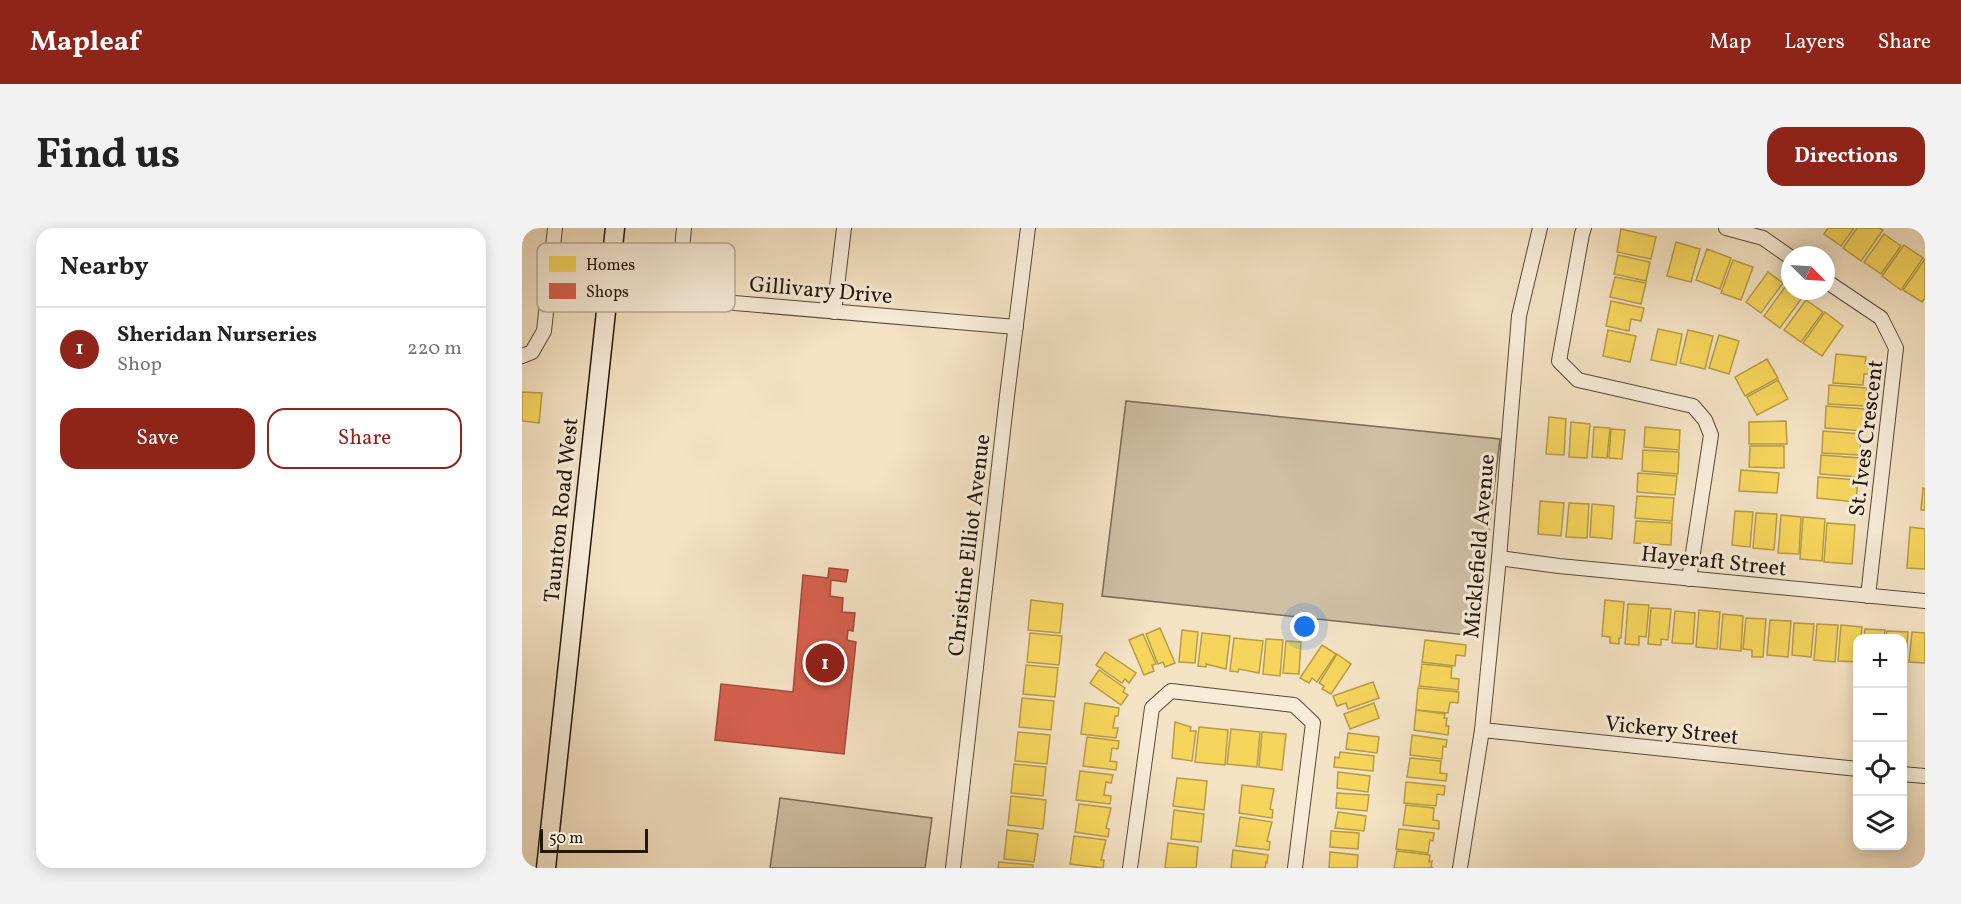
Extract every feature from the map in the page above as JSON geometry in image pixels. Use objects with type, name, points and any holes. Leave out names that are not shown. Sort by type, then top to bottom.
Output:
[{"type":"main road","name":"Taunton Road West","points":[[613,243],[615,228]]},
{"type":"main road","name":"Taunton Road West","points":[[546,868],[606,312]]},
{"type":"street","points":[[553,243],[555,228]]},
{"type":"street","name":"Gillivary Drive","points":[[683,243],[684,228]]},
{"type":"street","points":[[834,312],[844,228]]},
{"type":"street","name":"Christine Elliot Avenue","points":[[953,868],[1028,228]]},
{"type":"street","name":"Micklefield Avenue","points":[[1460,868],[1482,729],[1519,316],[1540,228]]},
{"type":"street","points":[[1584,228],[1559,361],[1578,380],[1693,406],[1706,420],[1711,435],[1689,579]]},
{"type":"street","points":[[1726,228],[1763,238],[1781,251]]},
{"type":"street","name":"St. Ives Crescent","points":[[1835,287],[1881,318],[1896,348],[1868,596]]},
{"type":"street","name":"Gillivary Drive","points":[[735,303],[1016,327]]},
{"type":"street","points":[[522,356],[532,352],[544,331],[546,312]]},
{"type":"street","name":"Hayeraft Street","points":[[1499,558],[1689,579],[1925,601]]},
{"type":"street","points":[[1130,868],[1152,708],[1171,691],[1294,705],[1313,723],[1294,868]]},
{"type":"street","name":"Vickery Street","points":[[1482,729],[1853,769]]},
{"type":"street","points":[[1907,775],[1925,777]]},
{"type":"shaded area","points":[[1126,401],[1500,439],[1476,636],[1102,596]]},
{"type":"shaded area","points":[[780,798],[932,818],[925,868],[770,868]]},
{"type":"building: Homes","points":[[1828,228],[1854,228],[1841,246],[1824,234]]},
{"type":"building: Homes","points":[[1857,228],[1883,230],[1861,261],[1843,248]]},
{"type":"building: Homes","points":[[1621,229],[1656,237],[1651,259],[1617,252]]},
{"type":"building: Homes","points":[[1884,234],[1901,246],[1881,274],[1864,262]]},
{"type":"building: Homes","points":[[1676,242],[1700,249],[1691,282],[1667,276]]},
{"type":"building: Homes","points":[[1904,245],[1923,258],[1901,290],[1882,276]]},
{"type":"building: Homes","points":[[1707,249],[1731,258],[1720,289],[1696,280]]},
{"type":"building: Homes","points":[[1618,255],[1650,262],[1646,281],[1614,274]]},
{"type":"building: Homes","points":[[1925,259],[1925,298],[1922,302],[1903,290]]},
{"type":"building: Homes","points":[[1733,260],[1753,267],[1741,300],[1721,293]]},
{"type":"building: Homes","points":[[1768,272],[1781,282],[1781,286],[1761,313],[1746,302]]},
{"type":"building: Homes","points":[[1615,277],[1646,283],[1641,304],[1610,297]]},
{"type":"building: Homes","points":[[1781,293],[1781,300],[1801,300],[1780,328],[1764,316]]},
{"type":"building: Homes","points":[[1806,300],[1823,312],[1801,342],[1784,330]]},
{"type":"building: Homes","points":[[1611,301],[1644,308],[1641,321],[1631,319],[1629,331],[1606,326]]},
{"type":"building: Homes","points":[[1825,312],[1843,326],[1822,356],[1803,343]]},
{"type":"building: Homes","points":[[1658,329],[1682,334],[1676,365],[1651,360]]},
{"type":"building: Homes","points":[[1608,330],[1636,336],[1630,362],[1603,356]]},
{"type":"building: Homes","points":[[1688,330],[1713,336],[1705,369],[1680,363]]},
{"type":"building: Homes","points":[[1719,335],[1739,341],[1729,374],[1709,368]]},
{"type":"building: Homes","points":[[1836,354],[1866,357],[1865,363],[1873,364],[1872,374],[1864,374],[1863,385],[1833,383]]},
{"type":"building: Homes","points":[[1767,359],[1778,378],[1745,396],[1735,377]]},
{"type":"building: Homes","points":[[1778,380],[1788,399],[1757,415],[1747,397]]},
{"type":"building: Homes","points":[[1829,385],[1867,388],[1865,406],[1828,404]]},
{"type":"building: Homes","points":[[522,392],[542,393],[539,423],[522,421]]},
{"type":"building: Homes","points":[[1826,406],[1865,409],[1864,431],[1825,428]]},
{"type":"building: Homes","points":[[1549,417],[1566,419],[1564,455],[1546,454]]},
{"type":"building: Homes","points":[[1786,421],[1787,444],[1749,444],[1749,422]]},
{"type":"building: Homes","points":[[1571,422],[1590,424],[1587,458],[1569,457]]},
{"type":"building: Homes","points":[[1594,427],[1610,428],[1607,458],[1592,457]]},
{"type":"building: Homes","points":[[1645,427],[1680,430],[1679,450],[1644,447]]},
{"type":"building: Homes","points":[[1611,429],[1625,430],[1622,459],[1609,458]]},
{"type":"building: Homes","points":[[1823,431],[1861,434],[1860,455],[1822,453]]},
{"type":"building: Homes","points":[[1750,446],[1784,446],[1784,468],[1749,467]]},
{"type":"building: Homes","points":[[1643,450],[1679,452],[1678,474],[1642,471]]},
{"type":"building: Homes","points":[[1821,455],[1860,458],[1858,477],[1820,474]]},
{"type":"building: Homes","points":[[1741,470],[1779,473],[1777,493],[1739,491]]},
{"type":"building: Homes","points":[[1638,473],[1677,476],[1675,495],[1637,492]]},
{"type":"building: Homes","points":[[1818,477],[1858,480],[1856,502],[1817,498]]},
{"type":"building: Homes","points":[[1923,488],[1925,489],[1925,510],[1921,510]]},
{"type":"building: Homes","points":[[1637,496],[1674,498],[1672,521],[1635,518]]},
{"type":"building: Homes","points":[[1540,501],[1564,503],[1561,536],[1538,534]]},
{"type":"building: Homes","points":[[1569,503],[1589,504],[1587,538],[1566,537]]},
{"type":"building: Homes","points":[[1592,504],[1614,506],[1612,539],[1590,537]]},
{"type":"building: Homes","points":[[1735,511],[1753,512],[1750,547],[1732,545]]},
{"type":"building: Homes","points":[[1756,513],[1777,514],[1774,550],[1753,548]]},
{"type":"building: Homes","points":[[1781,515],[1801,517],[1799,554],[1778,553]]},
{"type":"building: Homes","points":[[1803,517],[1825,519],[1822,561],[1800,559]]},
{"type":"building: Homes","points":[[1636,521],[1672,523],[1671,545],[1634,543]]},
{"type":"building: Homes","points":[[1827,523],[1855,525],[1852,564],[1824,562]]},
{"type":"building: Homes","points":[[1910,527],[1925,529],[1925,569],[1907,568]]},
{"type":"building: Homes","points":[[1031,600],[1063,604],[1060,633],[1028,630]]},
{"type":"building: Homes","points":[[1605,600],[1624,602],[1619,644],[1610,643],[1610,637],[1602,636]]},
{"type":"building: Homes","points":[[1628,604],[1649,605],[1646,637],[1639,636],[1639,645],[1625,644]]},
{"type":"building: Homes","points":[[1651,608],[1671,609],[1668,640],[1661,639],[1661,645],[1648,644]]},
{"type":"building: Homes","points":[[1699,610],[1720,612],[1717,649],[1696,647]]},
{"type":"building: Homes","points":[[1675,611],[1695,613],[1693,644],[1672,643]]},
{"type":"building: Homes","points":[[1723,614],[1743,616],[1741,651],[1720,649]]},
{"type":"building: Homes","points":[[1746,618],[1766,619],[1763,657],[1752,657],[1752,650],[1743,649]]},
{"type":"building: Homes","points":[[1770,620],[1791,621],[1788,657],[1767,655]]},
{"type":"building: Homes","points":[[1794,623],[1814,624],[1811,657],[1792,655]]},
{"type":"building: Homes","points":[[1817,624],[1838,625],[1835,662],[1814,660]]},
{"type":"building: Homes","points":[[1841,625],[1862,627],[1861,634],[1853,634],[1853,662],[1838,661]]},
{"type":"building: Homes","points":[[1160,628],[1175,663],[1165,667],[1163,662],[1158,664],[1146,634]]},
{"type":"building: Homes","points":[[1865,629],[1885,630],[1884,634],[1864,634]]},
{"type":"building: Homes","points":[[1182,630],[1198,632],[1195,663],[1179,662]]},
{"type":"building: Homes","points":[[1887,631],[1908,632],[1907,644],[1907,634],[1887,634]]},
{"type":"building: Homes","points":[[1912,632],[1925,633],[1925,663],[1909,662]]},
{"type":"building: Homes","points":[[1030,633],[1062,636],[1059,665],[1027,662]]},
{"type":"building: Homes","points":[[1202,633],[1230,636],[1226,669],[1206,664],[1206,667],[1198,666]]},
{"type":"building: Homes","points":[[1143,634],[1156,664],[1152,665],[1154,671],[1144,675],[1129,640]]},
{"type":"building: Homes","points":[[1234,638],[1263,641],[1259,673],[1239,669],[1238,672],[1230,671]]},
{"type":"building: Homes","points":[[1266,639],[1283,640],[1280,676],[1263,674]]},
{"type":"building: Homes","points":[[1425,640],[1466,645],[1465,656],[1456,655],[1455,666],[1422,662]]},
{"type":"building: Homes","points":[[1286,641],[1301,642],[1299,674],[1283,673]]},
{"type":"building: Homes","points":[[1322,645],[1336,654],[1317,682],[1312,678],[1309,683],[1300,678]]},
{"type":"building: Homes","points":[[1105,652],[1136,673],[1129,683],[1125,679],[1122,683],[1096,665]]},
{"type":"building: Homes","points":[[1337,654],[1351,664],[1331,694],[1322,689],[1324,686],[1319,683]]},
{"type":"building: Homes","points":[[1422,664],[1452,667],[1451,678],[1459,679],[1458,690],[1419,686]]},
{"type":"building: Homes","points":[[1026,665],[1058,668],[1055,697],[1023,694]]},
{"type":"building: Homes","points":[[1099,670],[1125,688],[1123,692],[1128,695],[1121,705],[1090,683]]},
{"type":"building: Homes","points":[[1373,682],[1379,698],[1348,709],[1346,703],[1337,706],[1333,696]]},
{"type":"building: Homes","points":[[1418,688],[1459,692],[1458,703],[1450,702],[1448,713],[1416,710]]},
{"type":"building: Homes","points":[[1022,698],[1054,701],[1051,730],[1019,727]]},
{"type":"building: Homes","points":[[1085,703],[1119,708],[1113,728],[1118,728],[1116,738],[1081,734]]},
{"type":"building: Homes","points":[[1374,703],[1379,718],[1350,729],[1344,714]]},
{"type":"building: Homes","points":[[1416,710],[1445,714],[1446,726],[1449,726],[1448,735],[1414,730]]},
{"type":"building: Homes","points":[[1175,722],[1191,727],[1190,731],[1196,731],[1192,761],[1172,758]]},
{"type":"building: Homes","points":[[1199,727],[1228,730],[1225,765],[1195,762]]},
{"type":"building: Homes","points":[[1231,729],[1260,732],[1257,767],[1227,764]]},
{"type":"building: Homes","points":[[1018,732],[1050,735],[1047,764],[1015,761]]},
{"type":"building: Homes","points":[[1262,732],[1286,734],[1282,770],[1259,767]]},
{"type":"building: Homes","points":[[1348,733],[1379,737],[1377,753],[1346,749]]},
{"type":"building: Homes","points":[[1412,735],[1447,740],[1446,747],[1443,746],[1442,759],[1410,755]]},
{"type":"building: Homes","points":[[1087,737],[1119,741],[1118,749],[1112,748],[1110,761],[1117,762],[1116,770],[1083,766]]},
{"type":"building: Homes","points":[[1340,752],[1374,756],[1373,771],[1334,767],[1335,757],[1339,758]]},
{"type":"building: Homes","points":[[1410,758],[1441,761],[1440,773],[1447,774],[1446,781],[1407,777]]},
{"type":"building: Homes","points":[[1014,764],[1046,767],[1043,796],[1011,793]]},
{"type":"building: Homes","points":[[1080,771],[1113,775],[1111,783],[1106,782],[1104,795],[1111,796],[1110,804],[1076,800]]},
{"type":"building: Homes","points":[[1338,772],[1370,776],[1368,792],[1337,788]]},
{"type":"building: Homes","points":[[1177,778],[1207,781],[1204,810],[1173,806]]},
{"type":"building: Homes","points":[[1406,782],[1445,786],[1444,795],[1437,794],[1436,806],[1404,803]]},
{"type":"building: Homes","points":[[1242,785],[1274,789],[1270,809],[1273,810],[1272,818],[1239,813]]},
{"type":"building: Homes","points":[[1337,793],[1369,795],[1367,811],[1336,808]]},
{"type":"building: Homes","points":[[1011,796],[1046,800],[1043,829],[1008,825]]},
{"type":"building: Homes","points":[[1079,804],[1111,808],[1106,828],[1109,829],[1108,837],[1075,832]]},
{"type":"building: Homes","points":[[1406,805],[1434,808],[1433,820],[1439,821],[1439,829],[1403,825]]},
{"type":"building: Homes","points":[[1174,810],[1204,814],[1201,842],[1171,839]]},
{"type":"building: Homes","points":[[1338,812],[1366,816],[1364,831],[1335,828]]},
{"type":"building: Homes","points":[[1240,817],[1272,822],[1267,841],[1270,842],[1269,850],[1236,846]]},
{"type":"building: Homes","points":[[1399,829],[1434,833],[1433,841],[1430,840],[1428,853],[1396,849]]},
{"type":"building: Homes","points":[[1007,830],[1038,834],[1034,862],[1004,859]]},
{"type":"building: Homes","points":[[1331,831],[1359,833],[1358,849],[1330,847]]},
{"type":"building: Homes","points":[[1074,836],[1106,840],[1101,860],[1104,860],[1103,868],[1070,864]]},
{"type":"building: Homes","points":[[1168,843],[1198,847],[1196,868],[1165,868]]},
{"type":"building: Homes","points":[[1233,850],[1268,855],[1265,868],[1231,868]]},
{"type":"building: Homes","points":[[1397,851],[1430,855],[1429,862],[1432,861],[1431,867],[1433,868],[1394,868]]},
{"type":"building: Homes","points":[[1330,852],[1358,855],[1357,868],[1329,868]]},
{"type":"building: Homes","points":[[999,862],[1033,865],[1033,868],[998,868]]},
{"type":"building: Shops","points":[[829,568],[848,570],[846,582],[831,580],[830,596],[843,598],[842,612],[855,613],[853,631],[848,630],[847,640],[856,642],[844,754],[715,740],[721,684],[793,692],[803,575],[828,578]]},
{"type":"place","name":"Sheridan Nurseries","points":[[825,663]]}]
